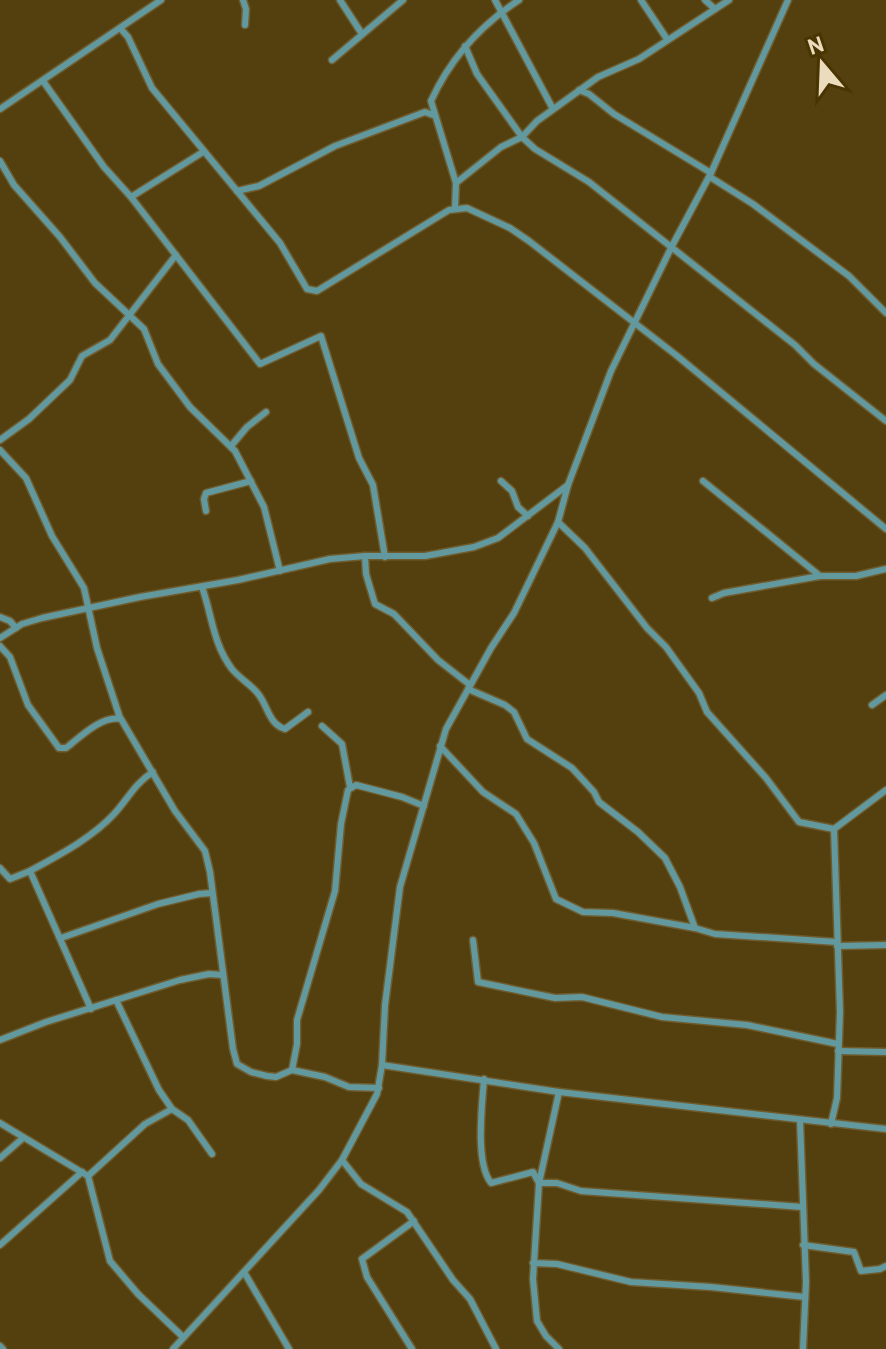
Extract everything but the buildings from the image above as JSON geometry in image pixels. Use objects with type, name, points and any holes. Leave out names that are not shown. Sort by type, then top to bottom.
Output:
[{"type":"street","points":[[0,109],[161,0]]},
{"type":"street","points":[[243,0],[245,25]]},
{"type":"street","points":[[340,0],[362,34]]},
{"type":"street","points":[[332,60],[403,0]]},
{"type":"street","points":[[495,0],[553,109]]},
{"type":"street","points":[[237,191],[259,186],[335,146],[425,112],[465,46],[500,12],[519,0]]},
{"type":"street","points":[[641,0],[667,39]]},
{"type":"street","points":[[705,0],[715,9]]},
{"type":"street","points":[[456,183],[501,147],[522,137],[579,90],[607,72],[639,59],[729,0]]},
{"type":"street","points":[[173,1349],[294,1218],[342,1160],[379,1088],[385,1005],[400,887],[446,729],[514,613],[559,518],[568,485],[611,371],[710,175],[788,0]]},
{"type":"street","points":[[120,28],[128,37],[147,81],[280,243],[303,284],[313,291],[455,208],[467,208],[510,228],[635,323],[886,529]]},
{"type":"street","points":[[465,46],[477,74],[522,137],[535,149],[589,182],[672,246],[886,421]]},
{"type":"street","points":[[43,81],[104,167],[131,197],[260,364],[321,336],[355,446],[373,485],[385,557]]},
{"type":"street","points":[[588,84],[589,94]]},
{"type":"street","points":[[579,90],[753,204],[849,276],[886,313]]},
{"type":"street","points":[[431,101],[456,183],[455,208]]},
{"type":"street","points":[[425,112],[433,115]]},
{"type":"street","points":[[131,197],[203,152]]},
{"type":"street","points":[[0,161],[30,205],[60,237],[95,283],[144,329],[158,364],[190,407],[231,446],[267,517],[280,571]]},
{"type":"street","points":[[0,440],[29,419],[70,380],[82,356],[110,340],[176,255]]},
{"type":"street","points":[[231,446],[247,427],[266,412]]},
{"type":"street","points":[[0,450],[26,478],[52,536],[84,588],[97,648],[120,718],[175,811],[205,851],[237,1064],[251,1072],[276,1077],[292,1070],[325,1077],[349,1087],[379,1088]]},
{"type":"street","points":[[206,511],[206,493],[251,481]]},
{"type":"street","points":[[501,481],[512,491],[518,507],[528,516]]},
{"type":"street","points":[[703,481],[820,576]]},
{"type":"street","points":[[0,638],[32,620],[330,559],[425,556],[474,547],[498,538],[568,485]]},
{"type":"street","points":[[542,507],[559,518],[647,628],[666,647],[699,693],[707,712],[766,778],[799,822],[834,829],[886,790]]},
{"type":"street","points":[[365,556],[366,574],[375,604],[394,614],[430,653],[469,687],[514,712],[527,739],[572,768],[599,802],[665,858],[695,928]]},
{"type":"street","points":[[355,557],[366,574]]},
{"type":"street","points":[[712,598],[724,593],[820,576],[856,576],[886,569]]},
{"type":"street","points":[[202,587],[211,625],[225,659],[258,694],[270,717],[285,729],[308,712]]},
{"type":"street","points":[[0,617],[16,628]]},
{"type":"street","points":[[0,646],[10,657],[28,705],[59,748],[66,748],[101,723],[120,718]]},
{"type":"street","points":[[872,705],[886,695]]},
{"type":"street","points":[[292,1070],[297,1020],[335,891],[344,803],[350,787],[342,744],[322,726]]},
{"type":"street","points":[[440,746],[483,792],[516,814],[534,843],[556,899],[583,912],[613,913],[715,934],[886,945]]},
{"type":"street","points":[[0,868],[10,879],[30,871],[88,837],[113,815],[143,778],[153,772]]},
{"type":"street","points":[[350,787],[371,788],[424,806]]},
{"type":"street","points":[[831,1124],[837,1098],[840,1012],[834,829]]},
{"type":"street","points":[[30,871],[91,1009]]},
{"type":"street","points":[[61,938],[158,904],[212,893]]},
{"type":"street","points":[[473,940],[478,982],[555,998],[582,997],[662,1017],[747,1025],[838,1048],[886,1052]]},
{"type":"street","points":[[0,1040],[57,1018],[180,980],[209,974],[223,975]]},
{"type":"street","points":[[116,1000],[159,1090],[172,1109],[188,1120],[212,1154]]},
{"type":"street","points":[[382,1065],[559,1092],[886,1129]]},
{"type":"street","points":[[484,1079],[482,1145],[488,1181],[495,1183],[533,1172],[539,1183]]},
{"type":"street","points":[[559,1092],[539,1183],[533,1263],[537,1321],[559,1349]]},
{"type":"street","points":[[0,1245],[145,1124],[172,1109]]},
{"type":"street","points":[[800,1120],[805,1297],[803,1349]]},
{"type":"street","points":[[0,1123],[85,1174],[110,1261],[138,1294],[183,1337]]},
{"type":"street","points":[[0,1158],[23,1138]]},
{"type":"street","points":[[342,1160],[361,1184],[403,1208],[414,1221],[453,1280],[470,1299],[496,1349]]},
{"type":"street","points":[[539,1183],[557,1183],[581,1191],[802,1207]]},
{"type":"street","points":[[412,1349],[367,1277],[362,1259],[414,1221]]},
{"type":"street","points":[[803,1245],[854,1252],[861,1271],[886,1266]]},
{"type":"street","points":[[533,1263],[557,1264],[631,1282],[805,1297]]},
{"type":"street","points":[[244,1272],[289,1349]]},
{"type":"street","points":[[275,1349],[282,1340]]}]
